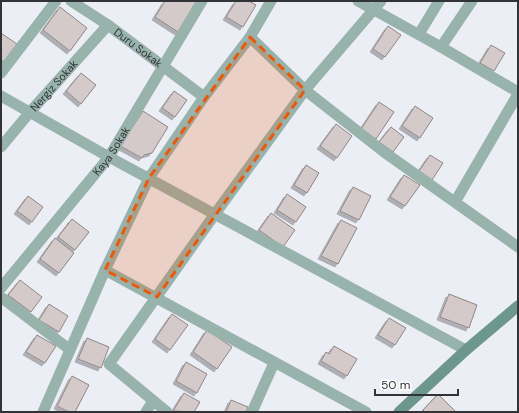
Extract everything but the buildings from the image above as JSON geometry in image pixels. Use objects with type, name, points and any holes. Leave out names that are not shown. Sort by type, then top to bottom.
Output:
[{"type":"main road","points":[[399,412],[466,350],[518,306]]},
{"type":"street","points":[[1,73],[56,1]]},
{"type":"street","name":"Duru Sokak","points":[[71,1],[108,25],[204,97]]},
{"type":"street","name":"Kaya Sokak","points":[[1,288],[109,157],[202,1]]},
{"type":"street","points":[[43,412],[104,270],[149,178],[204,97],[250,36],[271,1]]},
{"type":"street","points":[[358,1],[442,47],[518,93],[455,202]]},
{"type":"street","points":[[167,412],[109,364],[305,90],[381,1]]},
{"type":"street","points":[[419,34],[439,1]]},
{"type":"street","points":[[442,47],[472,1]]},
{"type":"street","name":"Nergiz Sokak","points":[[1,147],[30,112],[108,25]]},
{"type":"street","points":[[250,36],[305,90],[384,152],[518,247]]},
{"type":"street","points":[[1,96],[109,157],[466,350]]},
{"type":"street","points":[[104,270],[157,297],[274,363],[366,412]]},
{"type":"street","points":[[1,297],[69,349]]},
{"type":"street","points":[[252,412],[274,363]]},
{"type":"street","points":[[146,412],[153,401]]},
{"type":"highlighted area","points":[[250,37],[305,90],[157,297],[105,270],[149,178]]}]
